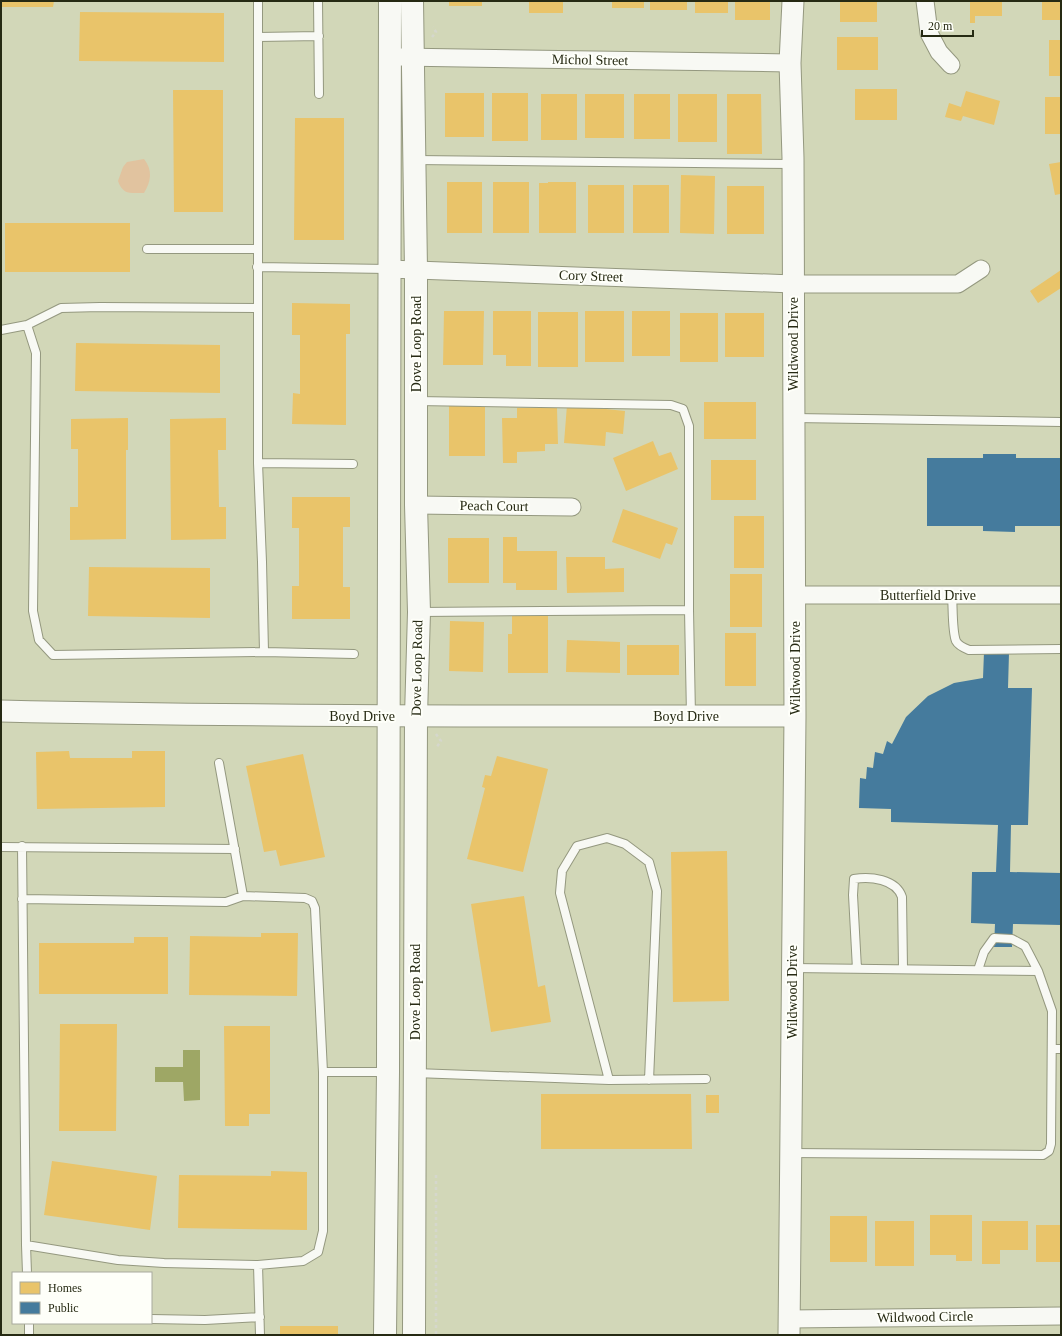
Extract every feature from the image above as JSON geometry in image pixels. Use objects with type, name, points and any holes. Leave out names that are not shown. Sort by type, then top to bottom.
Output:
[{"type":"main road","name":"Dove Loop Road","points":[[385,1335],[388,1072],[390,1]]},
{"type":"main road","name":"Dove Loop Road","points":[[412,1],[415,160],[416,505],[418,612],[414,1073],[414,1335]]},
{"type":"main road","points":[[388,1072],[414,1073]]},
{"type":"street","name":"Wildwood Drive","points":[[789,1327],[795,716],[793,164],[790,63],[793,1]]},
{"type":"street","points":[[925,1],[929,33],[939,52],[951,65]]},
{"type":"street","name":"Michol Street","points":[[389,57],[790,63]]},
{"type":"street","name":"Cory Street","points":[[389,270],[793,284],[958,284],[981,270]]},
{"type":"street","name":"Peach Court","points":[[416,505],[572,507]]},
{"type":"street","name":"Butterfield Drive","points":[[795,595],[1061,595]]},
{"type":"street","name":"Boyd Drive","points":[[1,711],[124,714],[388,716],[795,716]]},
{"type":"street","name":"Wildwood Circle","points":[[789,1327],[1061,1316]]},
{"type":"lane","points":[[258,1],[258,463],[264,652]]},
{"type":"lane","points":[[318,1],[319,94]]},
{"type":"lane","points":[[258,37],[319,36]]},
{"type":"lane","points":[[415,160],[793,164]]},
{"type":"lane","points":[[146,249],[257,250]]},
{"type":"lane","points":[[257,267],[389,270]]},
{"type":"lane","points":[[1,330],[27,325],[61,308],[258,308]]},
{"type":"lane","points":[[27,325],[36,353],[33,611],[39,640],[53,655],[264,652],[354,654]]},
{"type":"lane","points":[[416,401],[671,405],[683,409],[689,426],[689,610],[691,716]]},
{"type":"lane","points":[[794,418],[1061,422]]},
{"type":"lane","points":[[258,463],[353,464]]},
{"type":"lane","points":[[952,595],[956,642],[962,647],[969,650],[1061,649]]},
{"type":"lane","points":[[418,612],[689,610]]},
{"type":"lane","points":[[219,764],[243,896]]},
{"type":"lane","points":[[609,1080],[560,893],[562,870],[577,846],[607,838],[625,844],[649,862],[657,891],[649,1080]]},
{"type":"lane","points":[[1,846],[235,849]]},
{"type":"lane","points":[[22,846],[27,1272]]},
{"type":"lane","points":[[856,968],[853,895],[854,879],[869,878],[888,883],[896,887],[901,892],[903,969]]},
{"type":"lane","points":[[22,899],[226,902],[243,896],[305,898],[312,901],[315,908],[323,1072],[323,1232],[318,1252],[303,1261],[258,1265],[164,1263],[118,1260],[26,1245]]},
{"type":"lane","points":[[790,1153],[1043,1155],[1049,1151],[1051,1144],[1052,1011],[1038,971],[1025,946],[1012,939],[994,938],[984,952],[978,970]]},
{"type":"lane","points":[[792,968],[1038,971]]},
{"type":"lane","points":[[1052,1049],[1061,1049]]},
{"type":"lane","points":[[323,1072],[388,1072]]},
{"type":"lane","points":[[414,1073],[609,1080],[706,1079]]},
{"type":"lane","points":[[258,1265],[260,1335]]},
{"type":"lane","points":[[152,1319],[205,1320],[260,1317]]},
{"type":"lane","points":[[28,1335],[29,1324]]},
{"type":"shaded area","points":[[144,159],[149,167],[150,176],[144,193],[131,193],[125,191],[122,189],[118,181],[123,167],[127,162]]},
{"type":"shaded area","points":[[183,1050],[200,1050],[200,1100],[184,1101],[183,1082],[155,1082],[155,1067],[183,1067]]},
{"type":"building: Homes","points":[[1,1],[54,1],[53,7],[1,7]]},
{"type":"building: Homes","points":[[449,1],[482,1],[482,6],[449,6]]},
{"type":"building: Homes","points":[[529,1],[563,1],[563,13],[529,13]]},
{"type":"building: Homes","points":[[612,1],[644,1],[644,8],[612,8]]},
{"type":"building: Homes","points":[[650,1],[687,1],[687,10],[650,10]]},
{"type":"building: Homes","points":[[695,1],[728,1],[728,13],[695,13]]},
{"type":"building: Homes","points":[[735,1],[770,1],[770,20],[735,20]]},
{"type":"building: Homes","points":[[840,1],[877,1],[877,22],[840,22]]},
{"type":"building: Homes","points":[[970,1],[1002,1],[1002,16],[975,16],[975,23],[970,23]]},
{"type":"building: Homes","points":[[1042,1],[1061,1],[1061,20],[1042,20]]},
{"type":"building: Homes","points":[[80,12],[224,13],[224,62],[79,61]]},
{"type":"building: Homes","points":[[837,37],[878,37],[878,70],[837,70]]},
{"type":"building: Homes","points":[[1049,40],[1061,40],[1061,76],[1049,76]]},
{"type":"building: Homes","points":[[855,89],[897,89],[897,120],[855,120]]},
{"type":"building: Homes","points":[[173,90],[223,90],[223,212],[174,212]]},
{"type":"building: Homes","points":[[966,91],[1000,101],[994,125],[963,116],[961,121],[945,117],[949,103],[961,107]]},
{"type":"building: Homes","points":[[445,93],[484,93],[484,137],[445,137]]},
{"type":"building: Homes","points":[[492,93],[528,93],[528,141],[492,141]]},
{"type":"building: Homes","points":[[541,94],[577,94],[577,140],[541,140]]},
{"type":"building: Homes","points":[[585,94],[624,94],[624,138],[585,138]]},
{"type":"building: Homes","points":[[634,94],[670,94],[670,139],[634,139]]},
{"type":"building: Homes","points":[[678,94],[717,94],[717,142],[678,142]]},
{"type":"building: Homes","points":[[727,94],[761,94],[762,154],[727,154]]},
{"type":"building: Homes","points":[[1045,97],[1061,97],[1061,134],[1045,134]]},
{"type":"building: Homes","points":[[295,118],[344,118],[344,240],[294,240]]},
{"type":"building: Homes","points":[[1061,162],[1060,198],[1060,194],[1055,195],[1049,164]]},
{"type":"building: Homes","points":[[681,175],[715,176],[714,234],[680,233]]},
{"type":"building: Homes","points":[[447,182],[482,182],[482,233],[447,233]]},
{"type":"building: Homes","points":[[493,182],[529,182],[529,233],[493,233]]},
{"type":"building: Homes","points":[[576,182],[576,233],[539,233],[539,183]]},
{"type":"building: Homes","points":[[588,185],[624,185],[624,233],[588,233]]},
{"type":"building: Homes","points":[[633,185],[669,185],[669,233],[633,233]]},
{"type":"building: Homes","points":[[727,186],[764,186],[764,234],[727,234]]},
{"type":"building: Homes","points":[[5,223],[130,223],[130,272],[5,272]]},
{"type":"building: Homes","points":[[1061,270],[1061,288],[1038,303],[1030,291]]},
{"type":"building: Homes","points":[[292,303],[350,304],[350,334],[346,334],[346,425],[292,424],[293,393],[300,394],[300,335],[292,335]]},
{"type":"building: Homes","points":[[444,311],[484,311],[483,365],[443,365]]},
{"type":"building: Homes","points":[[493,311],[531,311],[531,366],[506,366],[506,355],[493,355]]},
{"type":"building: Homes","points":[[585,311],[624,311],[624,362],[585,362]]},
{"type":"building: Homes","points":[[632,311],[670,311],[670,356],[632,356]]},
{"type":"building: Homes","points":[[538,312],[578,312],[578,367],[538,367]]},
{"type":"building: Homes","points":[[680,313],[718,313],[718,362],[680,362]]},
{"type":"building: Homes","points":[[725,313],[764,313],[764,357],[725,357]]},
{"type":"building: Homes","points":[[76,343],[220,345],[220,393],[75,391]]},
{"type":"building: Homes","points":[[704,402],[756,402],[756,439],[704,439]]},
{"type":"building: Homes","points":[[567,405],[625,411],[623,434],[606,432],[605,446],[564,443]]},
{"type":"building: Homes","points":[[449,406],[485,406],[485,456],[449,456]]},
{"type":"building: Homes","points":[[517,408],[557,408],[558,444],[545,444],[545,451],[517,452],[517,463],[503,463],[502,418],[517,418]]},
{"type":"building: Homes","points":[[128,418],[128,450],[126,450],[126,539],[70,540],[70,507],[78,507],[78,449],[71,449],[71,419]]},
{"type":"building: Homes","points":[[226,418],[226,450],[218,450],[219,507],[226,507],[226,539],[171,540],[170,419]]},
{"type":"building: Homes","points":[[653,441],[659,456],[671,452],[678,469],[626,491],[613,458]]},
{"type":"building: Homes","points":[[711,460],[756,460],[756,500],[711,500]]},
{"type":"building: Homes","points":[[292,497],[350,497],[350,527],[343,527],[343,587],[350,587],[350,619],[292,619],[292,586],[299,586],[299,528],[292,528]]},
{"type":"building: Homes","points":[[623,509],[678,528],[672,545],[666,543],[660,559],[612,542]]},
{"type":"building: Homes","points":[[734,516],[764,516],[764,568],[734,568]]},
{"type":"building: Homes","points":[[503,537],[517,537],[517,551],[557,551],[557,590],[516,590],[516,583],[503,583]]},
{"type":"building: Homes","points":[[448,538],[489,538],[489,583],[448,583]]},
{"type":"building: Homes","points":[[566,557],[605,557],[605,569],[624,568],[624,592],[567,593]]},
{"type":"building: Homes","points":[[89,567],[210,568],[210,618],[88,616]]},
{"type":"building: Homes","points":[[730,574],[762,574],[762,627],[730,627]]},
{"type":"building: Homes","points":[[512,612],[548,612],[548,673],[508,673],[508,634],[512,634]]},
{"type":"building: Homes","points":[[450,621],[484,622],[483,672],[449,671]]},
{"type":"building: Homes","points":[[725,633],[756,633],[756,686],[725,686]]},
{"type":"building: Homes","points":[[567,640],[620,642],[620,673],[566,672]]},
{"type":"building: Homes","points":[[627,645],[679,645],[679,675],[627,675]]},
{"type":"building: Homes","points":[[69,751],[70,758],[132,758],[132,751],[165,751],[165,807],[37,809],[36,752]]},
{"type":"building: Homes","points":[[303,754],[325,857],[280,866],[276,850],[264,852],[246,766]]},
{"type":"building: Homes","points":[[497,756],[548,769],[523,872],[467,859],[485,788],[482,787],[485,775],[491,776]]},
{"type":"building: Homes","points":[[727,851],[729,1001],[673,1002],[671,852]]},
{"type":"building: Homes","points":[[524,896],[538,987],[545,985],[551,1022],[491,1032],[471,904]]},
{"type":"building: Homes","points":[[261,933],[298,933],[297,996],[189,995],[190,936],[261,937]]},
{"type":"building: Homes","points":[[134,937],[168,937],[168,994],[39,994],[39,943],[134,943]]},
{"type":"building: Homes","points":[[60,1024],[117,1024],[116,1131],[59,1131]]},
{"type":"building: Homes","points":[[224,1026],[270,1026],[270,1114],[249,1114],[249,1126],[225,1126]]},
{"type":"building: Homes","points":[[541,1094],[691,1094],[692,1149],[541,1149]]},
{"type":"building: Homes","points":[[706,1095],[719,1095],[719,1113],[706,1113]]},
{"type":"building: Homes","points":[[52,1161],[157,1176],[150,1230],[44,1215]]},
{"type":"building: Homes","points":[[271,1171],[307,1172],[307,1230],[178,1228],[179,1175],[271,1176]]},
{"type":"building: Homes","points":[[930,1215],[972,1215],[972,1261],[956,1261],[956,1255],[930,1255]]},
{"type":"building: Homes","points":[[830,1216],[867,1216],[867,1262],[830,1262]]},
{"type":"building: Homes","points":[[875,1221],[914,1221],[914,1266],[875,1266]]},
{"type":"building: Homes","points":[[982,1221],[1028,1221],[1028,1250],[1000,1250],[1000,1264],[982,1264]]},
{"type":"building: Homes","points":[[1036,1225],[1061,1225],[1061,1262],[1036,1262]]},
{"type":"building: Homes","points":[[280,1326],[338,1326],[338,1335],[280,1335]]},
{"type":"building: Public","points":[[983,454],[1016,454],[1016,458],[1061,458],[1061,526],[1015,526],[1015,532],[983,531],[983,526],[927,526],[927,458],[983,458]]},
{"type":"building: Public","points":[[984,652],[1009,653],[1008,688],[1032,688],[1028,825],[1011,825],[1010,872],[1061,873],[1061,925],[1013,924],[1012,947],[994,947],[995,924],[971,923],[972,872],[996,872],[998,825],[891,822],[891,809],[859,808],[860,778],[866,779],[867,767],[873,768],[875,752],[883,754],[887,741],[892,744],[906,717],[928,696],[954,683],[983,678]]}]
